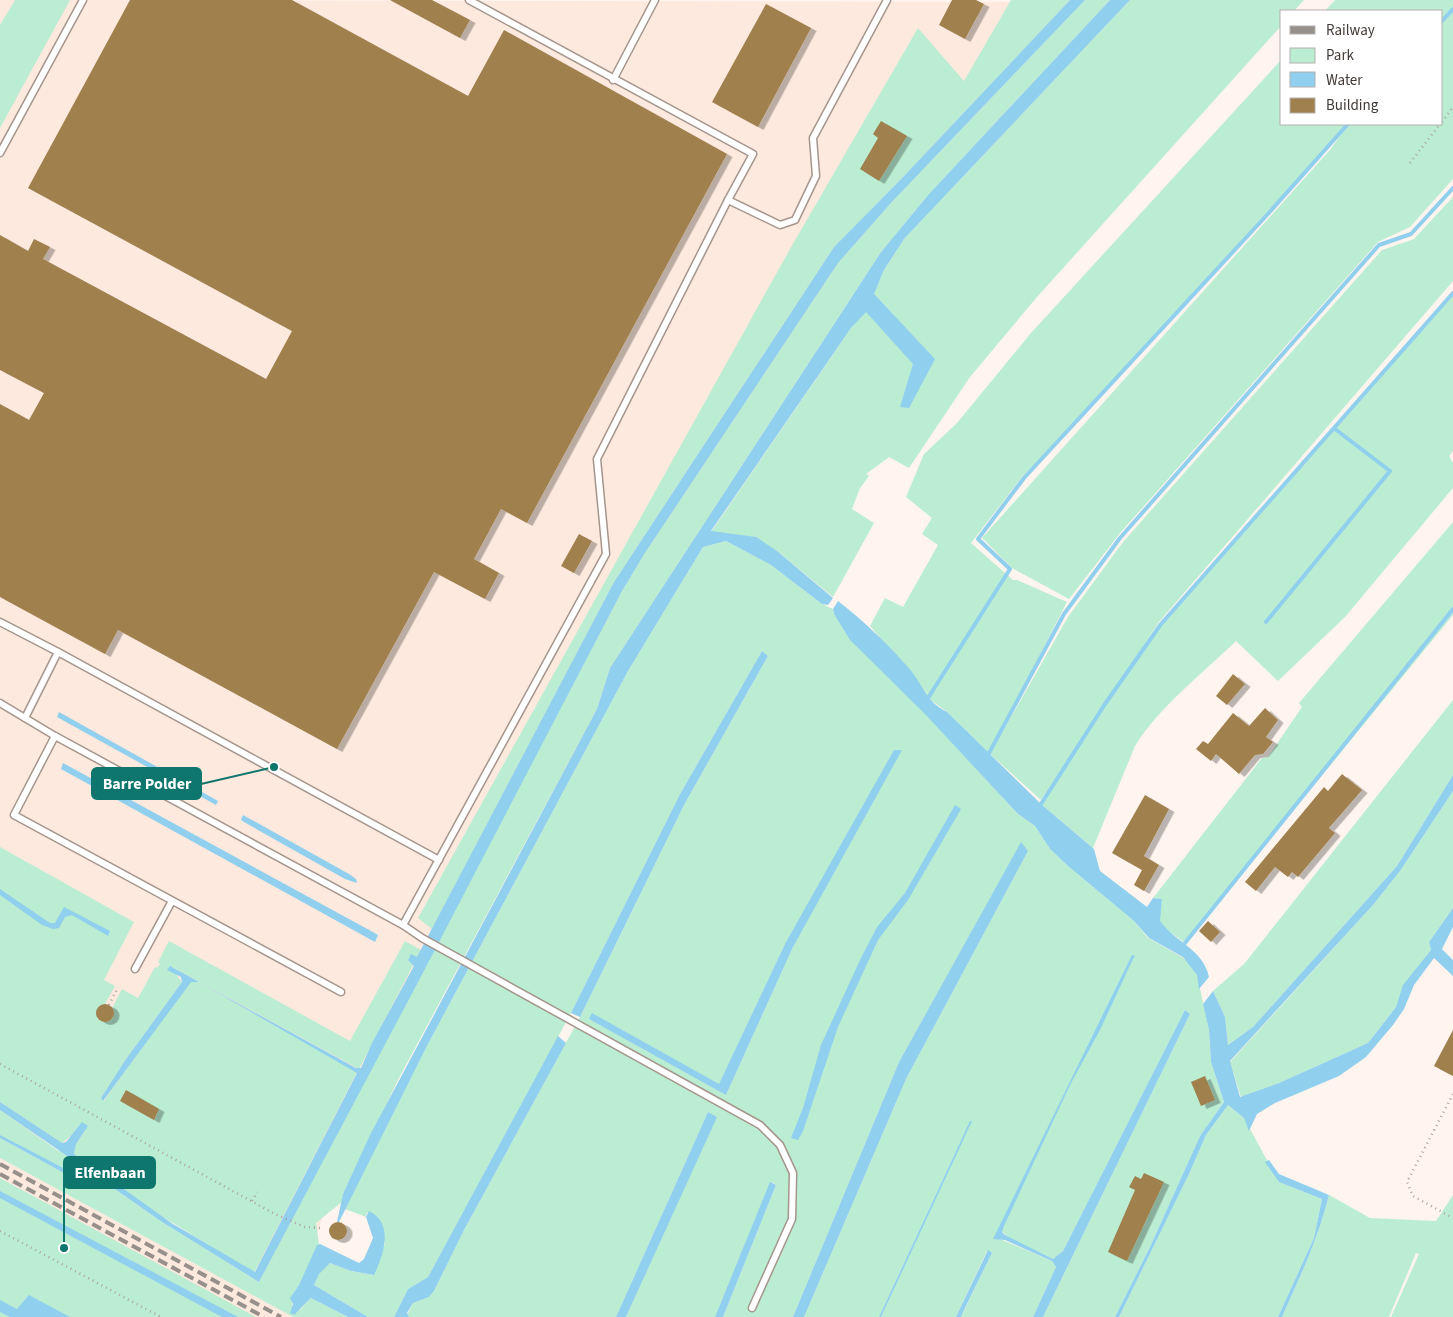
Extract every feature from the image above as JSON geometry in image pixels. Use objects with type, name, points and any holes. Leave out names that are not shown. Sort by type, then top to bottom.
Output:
[{"type":"lane","points":[[0,153],[82,0]]},
{"type":"lane","points":[[403,926],[606,554],[597,459],[753,154],[613,80],[469,0]]},
{"type":"lane","points":[[613,80],[655,0]]},
{"type":"lane","points":[[728,200],[780,226],[795,220],[816,176],[813,138],[887,0]]},
{"type":"lane","points":[[0,622],[439,860]]},
{"type":"lane","points":[[26,718],[58,652]]},
{"type":"lane","points":[[0,703],[55,736],[403,926],[480,971],[760,1125],[780,1145],[793,1173],[792,1219],[752,1308]]},
{"type":"lane","points":[[55,736],[14,815],[341,992]]},
{"type":"lane","points":[[135,969],[172,900]]},
{"type":"path","points":[[1443,120],[1453,108]]},
{"type":"path","points":[[1410,163],[1439,125]]},
{"type":"path","points":[[109,1005],[118,987]]},
{"type":"path","points":[[0,1064],[275,1214],[297,1224],[320,1228]]},
{"type":"path","points":[[1453,1094],[1407,1182],[1413,1196],[1453,1218]]},
{"type":"path","points":[[252,1201],[257,1192]]},
{"type":"path","points":[[0,1231],[161,1317]]},
{"type":"shaded area","points":[[0,0],[1068,2],[904,176],[337,1169],[307,1268],[303,1266],[290,1288],[86,1152],[0,1123]]},
{"type":"shaded area","points":[[0,1158],[293,1317],[254,1317],[0,1178]]},
{"type":"green space","points":[[15,0],[70,0],[0,128],[0,25]]},
{"type":"green space","points":[[1011,0],[1070,0],[904,176],[834,247],[614,582],[432,929],[418,918],[790,249],[918,28],[964,81]]},
{"type":"green space","points":[[1085,0],[1110,0],[929,194],[881,252],[610,668],[597,709],[399,1078],[343,1194],[343,1201],[316,1223],[319,1244],[299,1285],[292,1295],[292,1307],[300,1310],[311,1298],[348,1317],[293,1317],[0,1158],[0,1138],[93,1189],[106,1183],[162,1222],[259,1282],[622,591],[645,553],[838,263],[891,203]]},
{"type":"green space","points":[[1130,0],[1304,0],[1295,10],[1280,10],[1280,27],[1037,297],[970,377],[909,468],[889,457],[866,474],[869,476],[860,488],[852,509],[874,523],[833,597],[777,551],[711,532],[851,328],[866,311],[884,270],[904,239]]},
{"type":"green space","points":[[1335,0],[1453,0],[1453,179],[1410,227],[1378,242],[1121,532],[1069,599],[1012,568],[982,538],[1329,151],[1348,125],[1443,125],[1443,10],[1326,10]]},
{"type":"green space","points":[[1280,61],[1280,125],[1346,125],[1284,196],[1099,398],[1022,477],[971,543],[1013,580],[1017,580],[1067,602],[988,755],[947,712],[928,698],[926,693],[870,626],[885,598],[903,607],[938,545],[922,534],[932,518],[906,497],[924,454],[957,423],[1031,333]]},
{"type":"green space","points":[[1453,197],[1453,281],[1159,622],[1041,800],[990,754],[1068,617],[1123,542],[1382,250],[1414,239]]},
{"type":"green space","points":[[1453,295],[1453,451],[1449,456],[1453,463],[1453,488],[1345,617],[1278,681],[1236,641],[1169,704],[1145,731],[1135,746],[1093,848],[1041,804],[1106,704],[1162,624]]},
{"type":"green space","points":[[1453,522],[1453,615],[1185,943],[1166,929],[1159,921],[1162,899],[1153,898],[1262,758],[1268,757],[1302,707],[1299,703]]},
{"type":"green space","points":[[726,541],[771,565],[822,604],[833,609],[834,614],[1017,813],[1035,826],[1050,849],[1134,921],[1148,938],[1182,957],[1191,965],[1197,975],[1209,1030],[1211,1062],[1224,1102],[1200,1136],[1150,1247],[1115,1317],[1043,1317],[1190,1014],[1185,1010],[1063,1251],[1053,1259],[1007,1237],[1002,1231],[1000,1239],[1052,1261],[1056,1267],[1033,1317],[961,1317],[992,1253],[987,1251],[956,1317],[881,1317],[970,1121],[879,1317],[804,1317],[906,1079],[1028,851],[1021,843],[899,1062],[793,1317],[723,1317],[776,1185],[771,1182],[715,1317],[626,1317],[716,1117],[708,1112],[616,1317],[409,1317],[407,1315],[413,1303],[429,1297],[434,1291],[464,1230],[580,1017],[684,805],[768,656],[762,651],[679,796],[571,1013],[428,1277],[408,1289],[394,1317],[368,1317],[314,1285],[319,1273],[330,1263],[351,1271],[373,1275],[385,1243],[367,1212],[366,1217],[345,1209],[428,1044],[628,671],[703,547]],"holes":[[[785,944],[793,947],[726,1095],[592,1013],[719,1085]]]},
{"type":"green space","points":[[1453,700],[1453,775],[1397,866],[1253,1027],[1228,1045],[1225,1017],[1213,991],[1244,964]]},
{"type":"green space","points":[[1453,791],[1453,908],[1429,942],[1431,950],[1404,985],[1396,1007],[1368,1043],[1279,1083],[1241,1097],[1230,1062],[1373,905],[1400,871]]},
{"type":"green space","points":[[0,847],[134,922],[104,980],[115,986],[105,1004],[112,1008],[122,989],[138,998],[155,967],[157,968],[160,964],[158,962],[169,941],[350,1041],[405,941],[421,950],[359,1069],[170,966],[182,982],[124,1062],[101,1098],[104,1101],[190,982],[199,982],[357,1072],[254,1273],[87,1170],[97,1178],[95,1184],[91,1185],[0,1135],[0,1110],[57,1150],[79,1158],[74,1154],[76,1144],[85,1131],[74,1133],[62,1143],[0,1102]]},
{"type":"green space","points":[[1228,1105],[1244,1118],[1279,1182],[1322,1199],[1314,1238],[1278,1317],[1119,1317],[1206,1135]]},
{"type":"green space","points":[[0,1178],[256,1317],[0,1317]]},
{"type":"green space","points":[[1329,1195],[1370,1218],[1436,1221],[1453,1195],[1453,1317],[1391,1317],[1419,1254],[1416,1253],[1389,1317],[1282,1317],[1314,1243]]},
{"type":"water","points":[[1070,0],[1085,0],[891,203],[838,263],[645,553],[622,591],[259,1282],[162,1222],[106,1183],[93,1189],[0,1138],[0,1135],[94,1184],[98,1181],[86,1167],[90,1165],[173,1224],[255,1272],[357,1073],[199,982],[191,982],[103,1101],[101,1098],[124,1062],[182,982],[181,977],[167,970],[170,966],[356,1068],[361,1068],[372,1043],[414,966],[408,960],[411,954],[417,957],[614,582],[834,247],[904,176]]},
{"type":"water","points":[[1110,0],[1130,0],[904,239],[884,270],[874,294],[935,359],[909,408],[900,407],[913,364],[866,312],[851,328],[711,531],[756,537],[777,551],[833,598],[828,605],[822,604],[771,565],[726,541],[703,547],[628,671],[428,1044],[339,1222],[337,1222],[343,1194],[370,1135],[597,709],[610,668],[881,252],[929,194]]},
{"type":"water","points":[[838,601],[868,626],[895,653],[912,672],[935,704],[947,712],[1041,804],[1094,849],[1100,871],[1147,907],[1153,898],[1162,899],[1160,921],[1201,959],[1206,967],[1209,977],[1199,989],[1197,975],[1183,957],[1149,938],[1134,921],[1050,849],[1035,826],[1017,813],[925,714],[850,640],[834,614],[833,609]]},
{"type":"water","points":[[762,651],[768,656],[684,805],[580,1017],[571,1013],[679,796]]},
{"type":"water","points":[[59,712],[218,801],[216,805],[57,717]]},
{"type":"water","points":[[894,750],[902,750],[793,947],[726,1095],[589,1019],[592,1013],[719,1084],[785,944]]},
{"type":"water","points":[[63,763],[378,935],[375,942],[61,769]]},
{"type":"water","points":[[1453,775],[1453,791],[1400,871],[1373,905],[1230,1061],[1240,1097],[1279,1083],[1368,1043],[1396,1007],[1403,985],[1431,950],[1429,942],[1453,908],[1453,927],[1442,949],[1453,960],[1453,976],[1434,958],[1414,985],[1404,1009],[1366,1057],[1339,1076],[1275,1103],[1257,1114],[1249,1131],[1244,1118],[1228,1105],[1206,1135],[1119,1317],[1115,1317],[1150,1247],[1200,1136],[1224,1102],[1211,1062],[1209,1030],[1203,1004],[1213,991],[1225,1017],[1228,1045],[1253,1027],[1397,866]]},
{"type":"water","points":[[955,805],[961,809],[908,900],[878,940],[838,1027],[803,1131],[798,1140],[791,1138],[803,1108],[821,1045],[860,960],[877,927],[905,893]]},
{"type":"water","points":[[243,815],[349,874],[356,879],[357,883],[345,879],[244,822],[241,820]]},
{"type":"water","points":[[1021,842],[1028,851],[906,1079],[804,1317],[793,1317],[899,1062]]},
{"type":"water","points":[[0,889],[50,923],[55,923],[64,907],[110,931],[108,936],[72,915],[65,917],[59,928],[53,929],[42,925],[0,895]]},
{"type":"water","points":[[1132,955],[1135,956],[1100,1030],[1070,1085],[1004,1226],[1002,1232],[1005,1235],[1053,1259],[1063,1251],[1185,1010],[1190,1014],[1043,1317],[1033,1317],[1056,1267],[1052,1261],[1005,1240],[993,1239]]},
{"type":"water","points":[[558,1036],[566,1043],[464,1230],[434,1291],[429,1297],[413,1303],[407,1313],[409,1317],[394,1317],[408,1289],[428,1277]]},
{"type":"water","points":[[0,1102],[62,1143],[66,1142],[82,1122],[88,1126],[76,1144],[74,1154],[79,1158],[76,1162],[0,1110]]},
{"type":"water","points":[[708,1112],[717,1117],[626,1317],[616,1317]]},
{"type":"water","points":[[970,1121],[972,1121],[881,1317],[879,1317]]},
{"type":"water","points":[[1269,1160],[1279,1174],[1329,1195],[1314,1243],[1282,1317],[1278,1317],[1314,1238],[1322,1199],[1279,1182],[1265,1162]]},
{"type":"water","points":[[770,1182],[776,1185],[723,1317],[715,1317]]},
{"type":"water","points":[[0,1191],[238,1317],[222,1317],[0,1198]]},
{"type":"water","points":[[369,1211],[382,1224],[385,1241],[381,1259],[374,1275],[351,1271],[330,1263],[319,1274],[314,1285],[368,1317],[348,1317],[311,1298],[294,1315],[290,1313],[293,1304],[290,1298],[299,1285],[317,1245],[320,1244],[359,1263],[364,1259],[373,1238],[366,1217]]},
{"type":"water","points":[[988,1250],[992,1253],[961,1317],[956,1317]]},
{"type":"water","points":[[29,1295],[70,1317],[10,1317],[0,1312],[0,1300],[17,1309]]},
{"type":"building","points":[[130,0],[292,0],[468,96],[504,30],[727,154],[527,523],[501,509],[474,559],[499,573],[485,599],[434,572],[337,749],[118,630],[105,654],[0,597],[0,404],[29,420],[44,393],[0,370],[0,235],[28,251],[34,239],[50,247],[43,259],[266,379],[292,331],[28,188]]},
{"type":"building","points":[[390,0],[432,0],[470,20],[460,38]]},
{"type":"building","points":[[952,0],[976,0],[984,4],[965,39],[939,25]]},
{"type":"building","points":[[766,4],[811,28],[758,127],[712,102]]},
{"type":"building","points":[[881,121],[907,136],[879,181],[860,169],[878,138],[873,134]]},
{"type":"building","points":[[579,534],[592,541],[574,573],[561,566]]},
{"type":"building","points":[[1233,674],[1245,684],[1227,705],[1216,696]]},
{"type":"building","points":[[1265,708],[1278,720],[1266,737],[1273,742],[1263,754],[1255,755],[1239,774],[1216,754],[1211,761],[1196,749],[1203,741],[1208,744],[1233,713],[1249,726]]},
{"type":"building","points":[[1342,774],[1362,790],[1329,828],[1335,833],[1298,877],[1292,872],[1288,877],[1275,867],[1256,891],[1245,882],[1324,787],[1328,791]]},
{"type":"building","points":[[1145,795],[1169,809],[1144,856],[1159,865],[1144,891],[1134,885],[1142,870],[1112,853]]},
{"type":"building","points":[[1208,921],[1220,932],[1211,942],[1199,931]]},
{"type":"building","points":[[105,1004],[111,1007],[114,1013],[111,1019],[105,1022],[99,1019],[96,1013],[99,1007]]},
{"type":"building","points":[[1453,1030],[1453,1076],[1434,1066]]},
{"type":"building","points":[[1205,1076],[1215,1100],[1201,1106],[1191,1082]]},
{"type":"building","points":[[126,1090],[159,1109],[154,1120],[120,1101]]},
{"type":"building","points":[[1144,1173],[1164,1182],[1127,1261],[1108,1252],[1135,1190],[1129,1187],[1135,1176],[1141,1179]]},
{"type":"building","points":[[334,1222],[342,1222],[347,1227],[345,1238],[334,1240],[329,1235],[329,1227]]},
{"type":"waterway","points":[[1443,20],[1453,9]]},
{"type":"waterway","points":[[928,698],[1010,569],[978,539],[1024,478],[1267,215],[1347,125]]},
{"type":"waterway","points":[[988,755],[1064,614],[1120,538],[1379,245],[1411,234],[1453,188]]},
{"type":"waterway","points":[[1041,804],[1105,704],[1161,624],[1453,293]]},
{"type":"waterway","points":[[1266,622],[1390,471],[1335,429]]},
{"type":"waterway","points":[[1185,943],[1453,609]]},
{"type":"railway","points":[[0,1164],[281,1317]]},
{"type":"railway","points":[[0,1174],[264,1317]]},
{"type":"place","name":"Barre Polder","points":[[274,767]]},
{"type":"place","name":"Elfenbaan","points":[[64,1248]]}]
